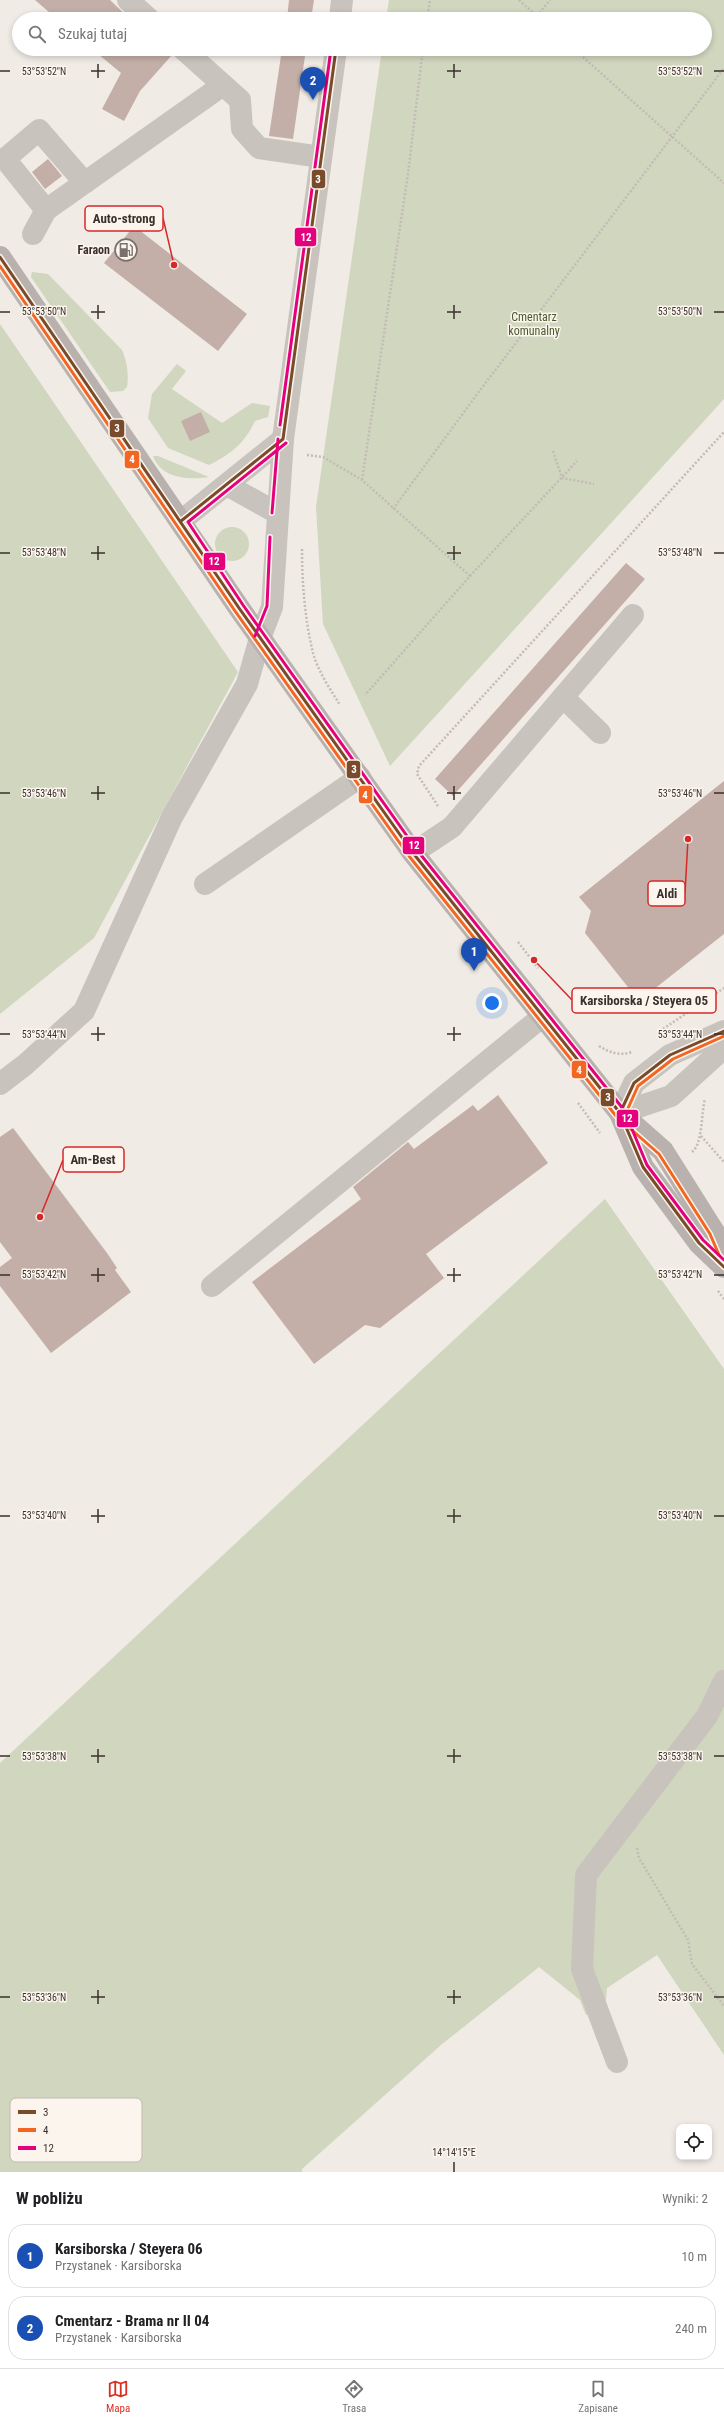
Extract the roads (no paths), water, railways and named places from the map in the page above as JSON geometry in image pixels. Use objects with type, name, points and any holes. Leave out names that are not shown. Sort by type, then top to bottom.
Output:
[{"type":"main road","points":[[0,257],[260,638],[413,853],[620,1113],[667,1156],[714,1232],[724,1253]]},
{"type":"main road","points":[[620,1113],[643,1167],[699,1243],[724,1267]]},
{"type":"street","points":[[128,0],[141,12]]},
{"type":"street","points":[[341,12],[342,0]]},
{"type":"street","points":[[191,56],[240,100],[242,129],[259,148],[321,157]]},
{"type":"street","points":[[0,1084],[26,1064],[84,1011],[172,817],[247,684],[260,638],[272,607],[283,439],[335,56]]},
{"type":"street","points":[[33,234],[46,210],[223,85]]},
{"type":"street","points":[[46,210],[5,159],[39,130],[85,183]]},
{"type":"street","points":[[181,521],[283,439]]},
{"type":"street","points":[[227,485],[277,513]]},
{"type":"street","points":[[413,853],[452,827],[633,615]]},
{"type":"street","points":[[562,697],[600,733]]},
{"type":"street","points":[[205,884],[360,777]]},
{"type":"street","points":[[212,1286],[543,1016]]},
{"type":"street","points":[[620,1113],[634,1082],[670,1055],[724,1031]]},
{"type":"street","points":[[620,1113],[671,1096],[724,1048]]},
{"type":"street","points":[[617,2062],[582,1969],[586,1875],[707,1716],[724,1681]]},
{"type":"place","name":"Cmentarz - Brama nr II 04","points":[[313,100]]},
{"type":"place","name":"Faraon","points":[[126,250]]},
{"type":"place","name":"Auto-strong","points":[[174,265]]},
{"type":"place","name":"Aldi","points":[[688,839]]},
{"type":"place","name":"Karsiborska / Steyera 05","points":[[534,960]]},
{"type":"place","name":"Karsiborska / Steyera 06","points":[[474,971]]},
{"type":"place","name":"Am-Best","points":[[40,1217]]},
{"type":"park label","name":"Cmentarz komunalny","points":[[534,324]]}]
